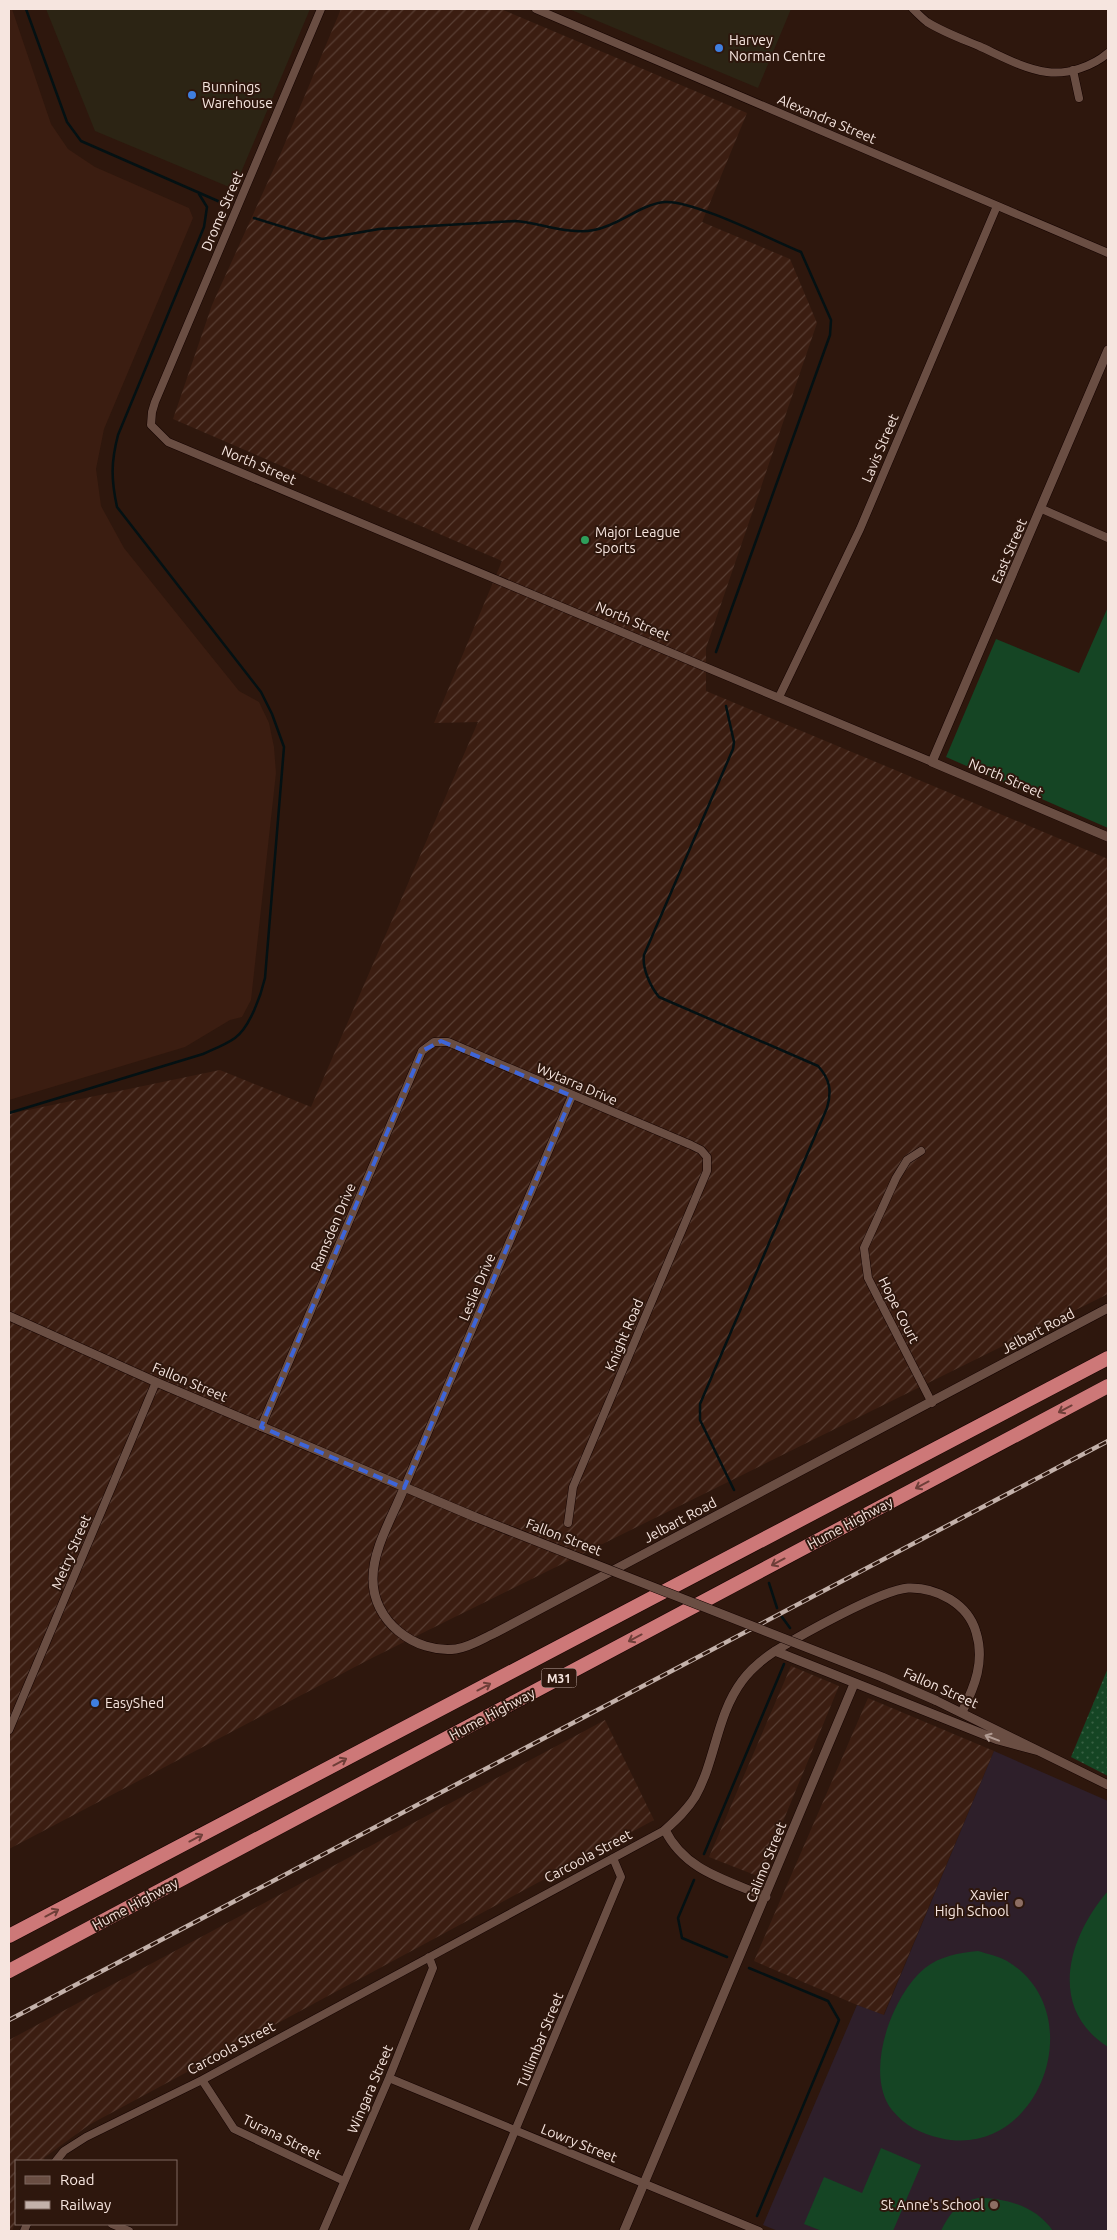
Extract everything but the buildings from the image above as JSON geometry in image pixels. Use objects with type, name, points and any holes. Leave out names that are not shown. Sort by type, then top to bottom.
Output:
[{"type":"highway","name":"Hume Highway","points":[[9,1936],[1108,1358]]},
{"type":"highway","name":"Hume Highway","points":[[9,1971],[1108,1386]]},
{"type":"street","name":"Drome Street","points":[[151,425],[155,402],[321,9]]},
{"type":"street","name":"Alexandra Street","points":[[536,9],[1108,253]]},
{"type":"street","points":[[913,9],[927,22],[947,32],[1020,64],[1049,72],[1073,70],[1100,60],[1108,53]]},
{"type":"street","points":[[1073,70],[1079,98]]},
{"type":"street","name":"Lavis Street","points":[[779,697],[860,529],[997,206]]},
{"type":"street","name":"East Street","points":[[932,762],[1042,509],[1108,350]]},
{"type":"street","name":"North Street","points":[[151,425],[168,442],[779,697],[1108,837]]},
{"type":"street","points":[[1042,509],[1108,538]]},
{"type":"street","name":"Wytarra Drive","points":[[434,1042],[448,1042],[691,1145],[701,1150],[707,1157]]},
{"type":"street","name":"Ramsden Drive","points":[[262,1427],[422,1051],[434,1042]]},
{"type":"street","name":"Leslie Drive","points":[[404,1488],[572,1096]]},
{"type":"street","name":"Hope Court","points":[[921,1151],[906,1160],[864,1248],[868,1278],[932,1403]]},
{"type":"street","name":"Knight Road","points":[[568,1523],[573,1487],[707,1171],[707,1157]]},
{"type":"street","name":"Jelbart Road","points":[[404,1488],[374,1564],[374,1594],[388,1622],[407,1638],[434,1648],[456,1648],[468,1645],[932,1403],[1108,1308]]},
{"type":"street","name":"Fallon Street","points":[[9,1316],[156,1382],[404,1488],[882,1676],[962,1712],[1108,1785]]},
{"type":"street","name":"Metry Street","points":[[9,1730],[156,1382]]},
{"type":"street","name":"Carcoola Street","points":[[57,2160],[64,2151],[86,2137],[202,2080],[665,1830],[681,1816],[695,1797],[729,1702],[742,1681],[759,1663],[775,1651],[824,1624],[889,1593],[908,1588],[924,1589],[942,1594],[964,1610],[974,1625],[979,1641],[980,1658],[977,1676],[962,1712]]},
{"type":"street","points":[[775,1651],[998,1740],[1039,1751]]},
{"type":"street","name":"Calimo Street","points":[[624,2231],[646,2183],[854,1684]]},
{"type":"street","points":[[665,1830],[678,1851],[701,1870],[766,1897]]},
{"type":"street","name":"Tullimbar Street","points":[[473,2231],[621,1877],[614,1858]]},
{"type":"street","name":"Wingara Street","points":[[323,2231],[389,2078],[433,1968],[429,1957]]},
{"type":"street","name":"Lowry Street","points":[[389,2078],[759,2231]]},
{"type":"street","name":"Turana Street","points":[[202,2080],[234,2129],[344,2181]]},
{"type":"street","points":[[114,2225],[129,2231]]},
{"type":"highlighted area","points":[[441,1041],[572,1096],[404,1488],[261,1427],[422,1051]]},
{"type":"shaded area","points":[[9,9],[12,9],[51,124],[68,149],[95,167],[189,208],[193,218],[104,429],[96,469],[101,506],[124,548],[239,691],[259,702],[269,723],[274,747],[276,773],[251,1000],[242,1017],[230,1020],[185,1047],[9,1100]]},
{"type":"shaded area","name":"Bunnings Warehouse","points":[[46,9],[310,9],[234,189],[95,131]]},
{"type":"shaded area","points":[[341,9],[501,9],[747,113],[702,222],[790,259],[817,323],[706,648],[706,691],[1108,859],[1108,1294],[372,1658],[9,1849],[9,1114],[220,1070],[311,1107],[478,722],[434,723],[502,561],[173,419],[212,305],[280,155]]},
{"type":"shaded area","name":"Harvey Norman Centre","points":[[569,9],[791,9],[758,88]]},
{"type":"shaded area","points":[[791,1666],[839,1686],[760,1877],[709,1857]]},
{"type":"shaded area","points":[[868,1698],[994,1751],[883,2016],[754,1961]]},
{"type":"shaded area","points":[[605,1720],[654,1820],[89,2125],[44,2160],[15,2160],[15,2224],[12,2231],[9,2231],[9,2040]]},
{"type":"shaded area","name":"Xavier High School","points":[[994,1751],[1108,1801],[1108,2231],[778,2231],[763,2225],[857,2005],[884,2015]]},
{"type":"green space","points":[[1108,607],[1108,828],[946,757],[996,639],[1079,673]]},
{"type":"green space","points":[[1108,1668],[1108,1776],[1071,1757]]},
{"type":"green space","points":[[1108,1891],[1108,2047],[1089,2031],[1077,2013],[1071,1993],[1070,1972],[1074,1950],[1083,1929],[1094,1909]]},
{"type":"green space","points":[[978,1951],[1007,1961],[1033,1985],[1047,2014],[1050,2046],[1043,2078],[1027,2106],[1004,2128],[975,2139],[940,2138],[913,2128],[892,2110],[884,2094],[880,2076],[885,2035],[892,2015],[902,1996],[913,1980],[925,1968],[943,1958]]},
{"type":"green space","points":[[881,2148],[921,2165],[893,2231],[822,2231],[804,2224],[824,2177],[862,2193]]},
{"type":"green space","points":[[978,2198],[989,2198],[1020,2205],[1038,2215],[1053,2231],[941,2231],[959,2206]]},
{"type":"waterway","points":[[26,9],[67,122],[81,141],[227,205]]},
{"type":"waterway","points":[[9,1113],[203,1054],[227,1043],[240,1033],[250,1019],[258,1002],[265,978],[284,747],[272,714],[261,692],[117,507],[113,479],[113,462],[118,435],[204,227],[207,207],[199,194]]},
{"type":"waterway","points":[[254,218],[322,239],[379,229],[515,221],[565,230],[584,231],[603,228],[647,207],[665,202],[694,207],[753,230],[801,252],[831,320],[830,335],[716,652]]},
{"type":"waterway","points":[[726,706],[734,742],[733,749],[644,955],[645,971],[659,997],[818,1066],[825,1076],[830,1091],[827,1108],[700,1404],[700,1420],[734,1490]]},
{"type":"waterway","points":[[769,1583],[777,1608]]},
{"type":"waterway","points":[[782,1617],[790,1628]]},
{"type":"waterway","points":[[704,1854],[784,1664]]},
{"type":"waterway","points":[[694,1880],[678,1918],[682,1938],[727,1957]]},
{"type":"waterway","points":[[749,1968],[828,2001],[839,2020],[757,2216]]},
{"type":"railway","points":[[9,2020],[1108,1441]]},
{"type":"place","name":"Harvey Norman Centre","points":[[719,48]]},
{"type":"place","name":"Bunnings Warehouse","points":[[192,95]]},
{"type":"place","name":"Major League Sports","points":[[585,540]]},
{"type":"place","name":"EasyShed","points":[[95,1703]]},
{"type":"place","name":"Xavier High School","points":[[1019,1903]]},
{"type":"place","name":"St Anne's School","points":[[994,2205]]}]
